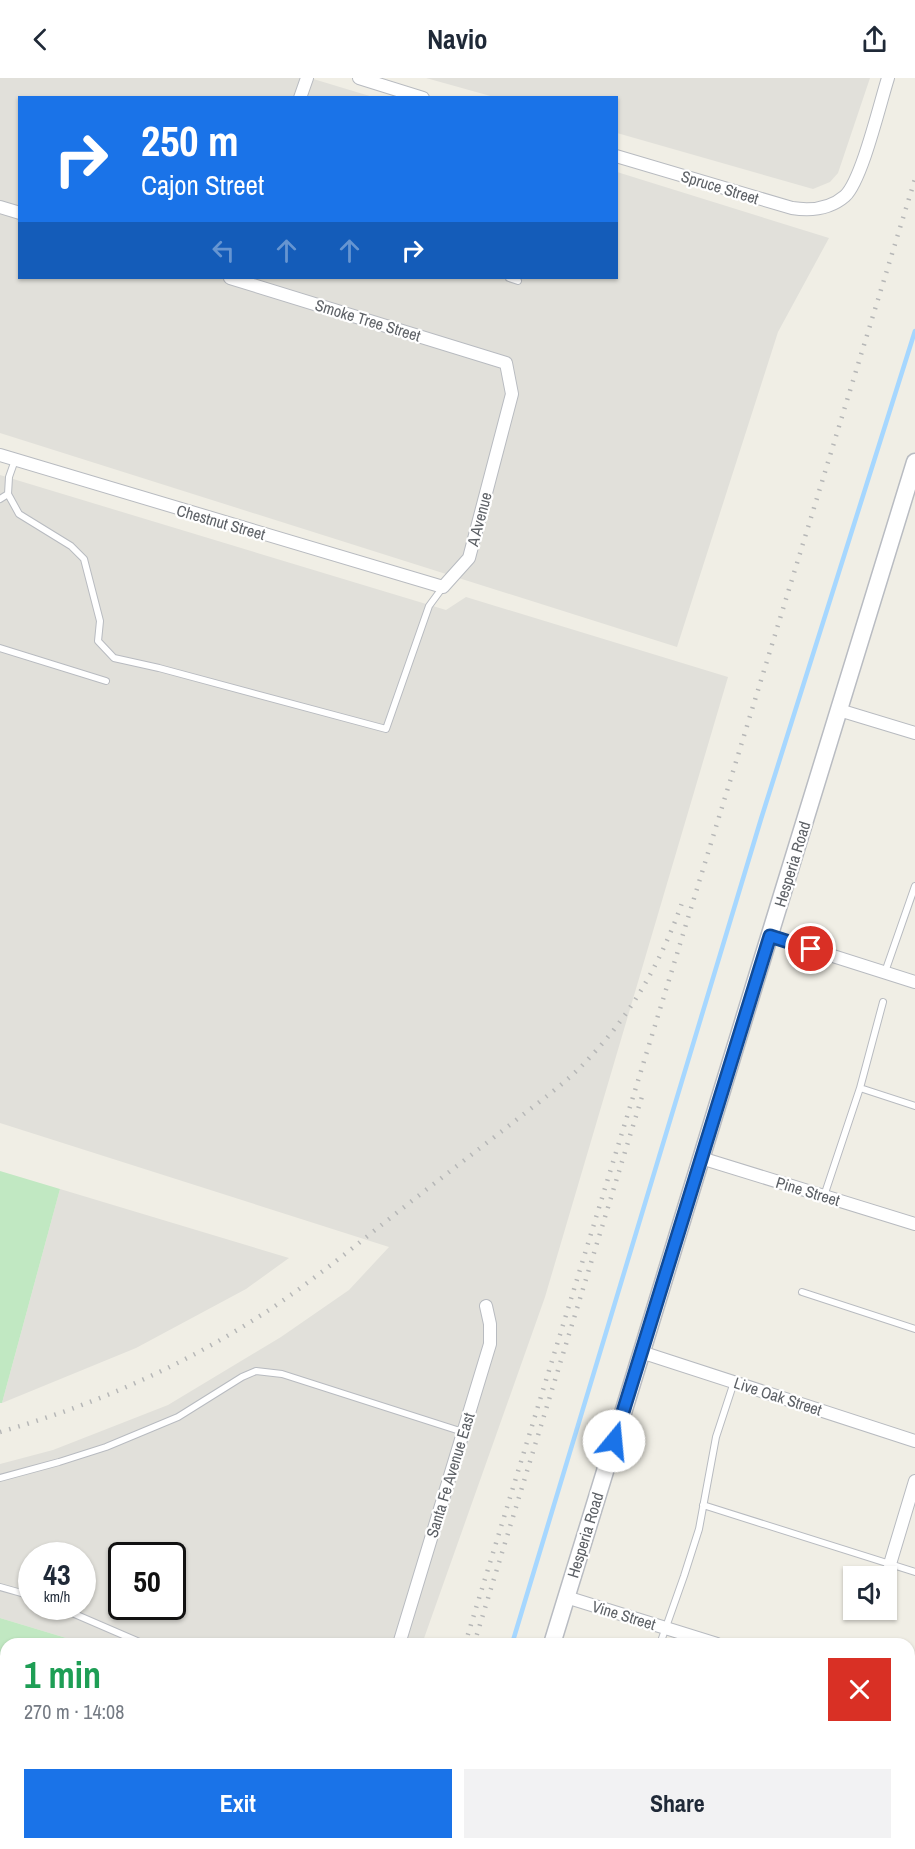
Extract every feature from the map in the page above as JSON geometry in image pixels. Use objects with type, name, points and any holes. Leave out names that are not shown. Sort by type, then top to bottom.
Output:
[{"type":"main road","name":"Hesperia Road","points":[[554,1638],[839,710],[911,487],[915,462]]},
{"type":"street","points":[[301,96],[307,78]]},
{"type":"street","points":[[359,78],[417,96]]},
{"type":"street","name":"Spruce Street","points":[[618,157],[792,208],[806,210],[824,207],[840,200],[853,185],[864,158],[888,78]]},
{"type":"street","points":[[0,207],[18,212]]},
{"type":"street","name":"Smoke Tree Street","points":[[244,280],[506,363]]},
{"type":"street","name":"A Avenue","points":[[443,587],[469,558],[512,394],[506,363]]},
{"type":"street","name":"Chestnut Street","points":[[0,455],[443,587]]},
{"type":"street","points":[[839,710],[915,733]]},
{"type":"street","points":[[770,936],[915,982]]},
{"type":"street","name":"Pine Street","points":[[701,1158],[915,1224]]},
{"type":"street","name":"Santa Fe Avenue East","points":[[401,1638],[490,1344],[490,1324],[486,1306]]},
{"type":"street","name":"Live Oak Street","points":[[641,1352],[915,1441]]},
{"type":"street","points":[[890,1564],[915,1480]]},
{"type":"street","name":"Vine Street","points":[[566,1597],[697,1638]]},
{"type":"lane","points":[[512,279],[518,281]]},
{"type":"lane","points":[[0,499],[8,494],[9,477],[15,460]]},
{"type":"lane","name":"A Avenue","points":[[8,494],[19,514],[71,546],[84,559],[100,621],[98,641],[114,658],[386,729],[429,606],[443,587]]},
{"type":"lane","points":[[0,648],[106,681]]},
{"type":"lane","points":[[885,972],[915,886]]},
{"type":"lane","points":[[824,1196],[860,1088],[883,1002]]},
{"type":"lane","points":[[860,1088],[915,1106]]},
{"type":"lane","points":[[802,1292],[915,1329]]},
{"type":"lane","points":[[0,1478],[106,1447],[177,1417],[242,1377],[256,1371],[282,1374],[464,1432]]},
{"type":"lane","points":[[662,1638],[699,1529],[716,1437],[734,1382]]},
{"type":"lane","points":[[703,1505],[915,1572]]},
{"type":"lane","points":[[0,1587],[18,1592]]},
{"type":"lane","points":[[88,1620],[130,1638]]},
{"type":"shaded area","points":[[0,78],[310,78],[370,96],[18,96],[18,279],[618,279],[618,172],[829,238],[778,332],[677,647],[0,433]]},
{"type":"shaded area","points":[[426,78],[870,78],[838,173],[830,182],[813,189],[618,133],[618,96],[490,96]]},
{"type":"shaded area","points":[[0,475],[446,610],[466,597],[728,677],[545,1297],[424,1638],[66,1638],[0,1618],[0,1464],[53,1450],[168,1405],[281,1337],[349,1290],[389,1247],[0,1123]]},
{"type":"shaded area","points":[[60,1189],[289,1258],[246,1289],[136,1348],[2,1403]]},
{"type":"green space","points":[[0,1171],[60,1189],[2,1403],[0,1403]]},
{"type":"green space","points":[[0,1618],[66,1638],[0,1638]]},
{"type":"waterway","points":[[514,1638],[761,819],[915,331]]},
{"type":"railway","points":[[467,1638],[915,179]]},
{"type":"railway","points":[[0,1432],[108,1395],[176,1364],[243,1327],[313,1279],[545,1098],[574,1074],[607,1039],[621,1020],[657,961],[684,897]]},
{"type":"railway","points":[[476,1638],[644,1090]]},
{"type":"route","points":[[614,1441],[770,936],[811,949]]}]
